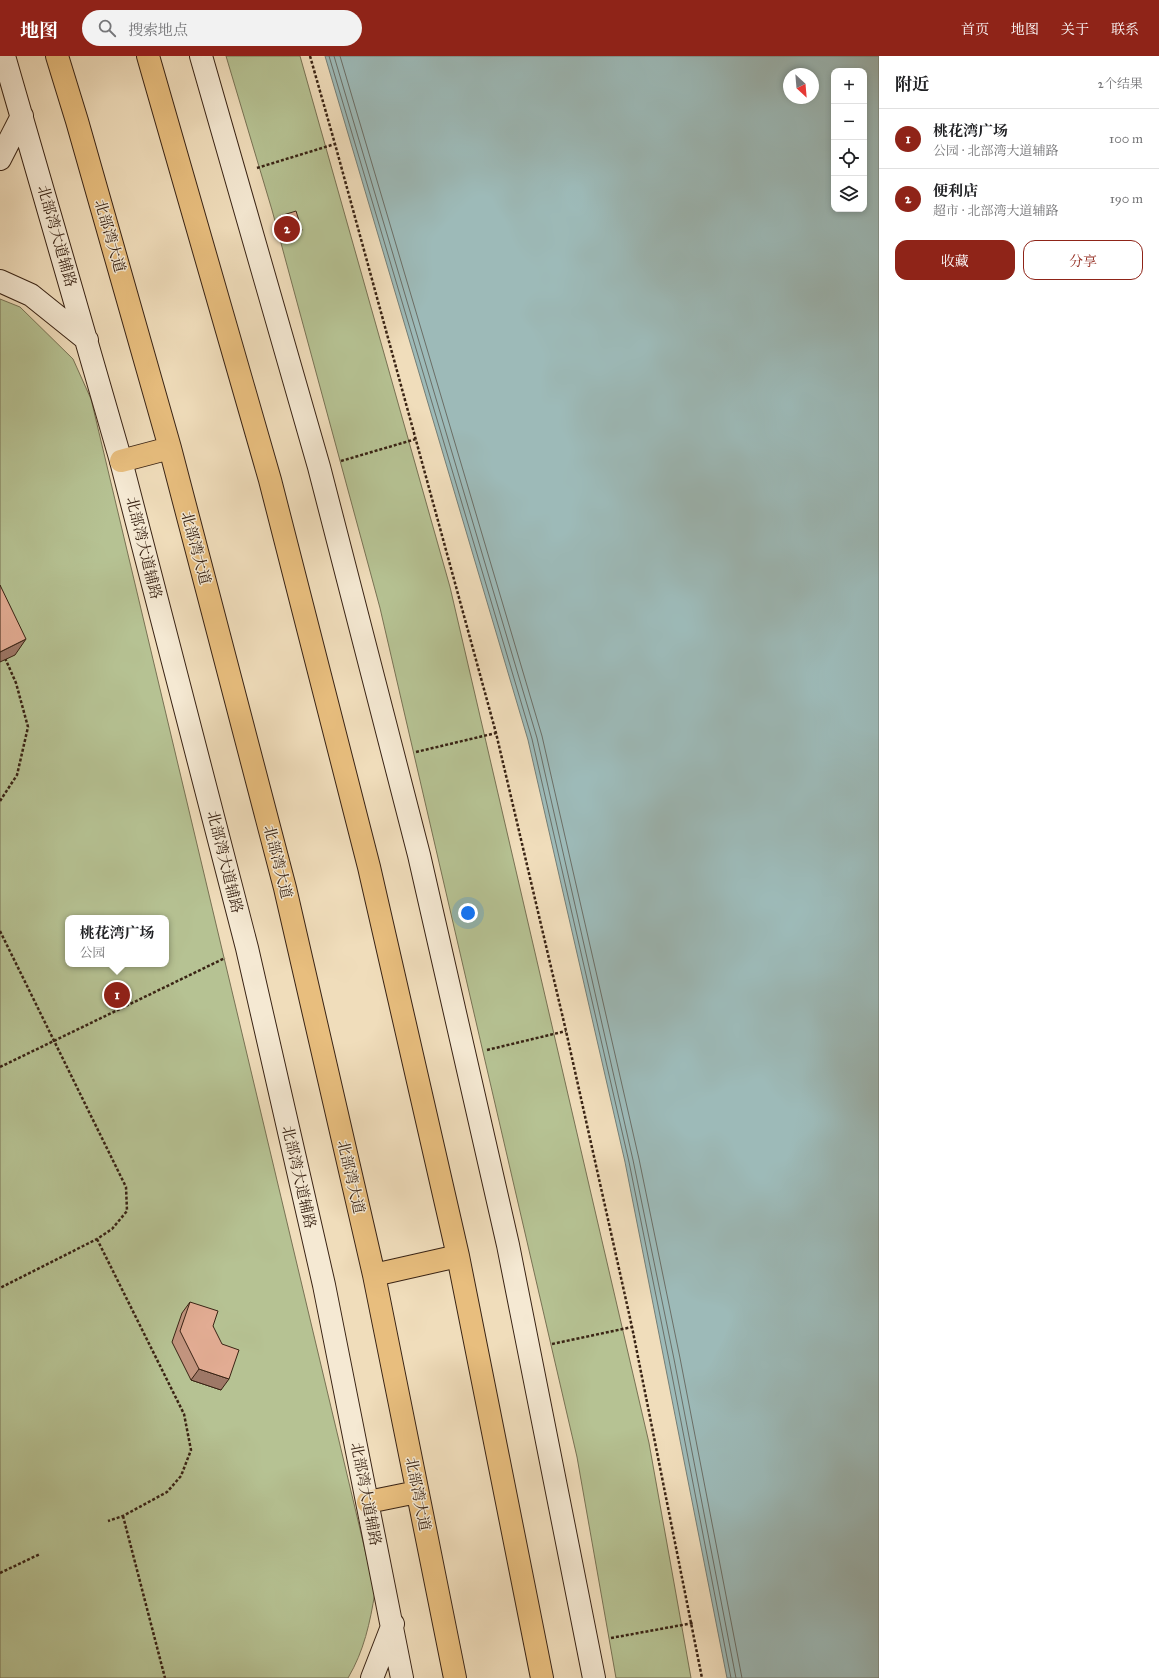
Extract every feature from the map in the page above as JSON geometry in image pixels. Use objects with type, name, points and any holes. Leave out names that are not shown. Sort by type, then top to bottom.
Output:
[{"type":"highway","name":"北部湾大道","points":[[57,56],[77,121],[170,448],[285,888],[374,1275],[455,1678]]},
{"type":"highway","points":[[148,56],[274,496],[369,867],[458,1256],[542,1678]]},
{"type":"highway","points":[[121,461],[170,448]]},
{"type":"highway","points":[[374,1275],[458,1256]]},
{"type":"highway","points":[[368,1502],[418,1492]]},
{"type":"main road","name":"北部湾大道辅路","points":[[4,56],[121,461],[247,948],[324,1285],[393,1624],[402,1678]]},
{"type":"main road","points":[[201,56],[319,467],[419,855],[508,1245],[594,1678]]},
{"type":"main road","points":[[0,159],[22,116]]},
{"type":"main road","points":[[0,281],[31,294],[87,340]]},
{"type":"main road","points":[[372,1678],[393,1624]]},
{"type":"path","points":[[310,56],[496,733],[566,1030],[632,1327],[693,1623],[702,1678]]},
{"type":"path","points":[[235,175],[335,144]]},
{"type":"path","points":[[319,467],[416,440]]},
{"type":"path","points":[[0,801],[17,775],[28,727],[16,683],[3,655]]},
{"type":"path","points":[[394,757],[496,733]]},
{"type":"path","points":[[0,931],[126,1187],[127,1211],[112,1229],[97,1239],[0,1288]]},
{"type":"path","points":[[0,1067],[53,1040],[247,948]]},
{"type":"path","points":[[464,1055],[566,1030]]},
{"type":"path","points":[[97,1239],[184,1414],[191,1450],[181,1476],[167,1492],[123,1516],[108,1521]]},
{"type":"path","points":[[529,1349],[632,1327]]},
{"type":"path","points":[[123,1516],[165,1678]]},
{"type":"path","points":[[0,1573],[40,1554]]},
{"type":"path","points":[[588,1643],[693,1623]]},
{"type":"green space","points":[[226,56],[300,56],[450,587],[649,1443],[691,1678],[616,1678],[577,1457],[380,608],[272,210]]},
{"type":"green space","points":[[0,299],[20,307],[73,359],[91,399],[375,1592],[366,1636],[354,1668],[348,1678],[0,1678]]},
{"type":"water","points":[[325,56],[879,56],[879,1678],[727,1678],[625,1162],[528,740]]},
{"type":"building","points":[[296,211],[302,230],[285,235],[280,216]]},
{"type":"building","points":[[0,585],[26,639],[0,652]]},
{"type":"building","points":[[190,1302],[218,1311],[213,1326],[222,1344],[239,1350],[229,1379],[199,1369],[180,1331]]},
{"type":"place","name":"便利店","points":[[287,229]]},
{"type":"place","name":"桃花湾广场","points":[[117,995]]}]
